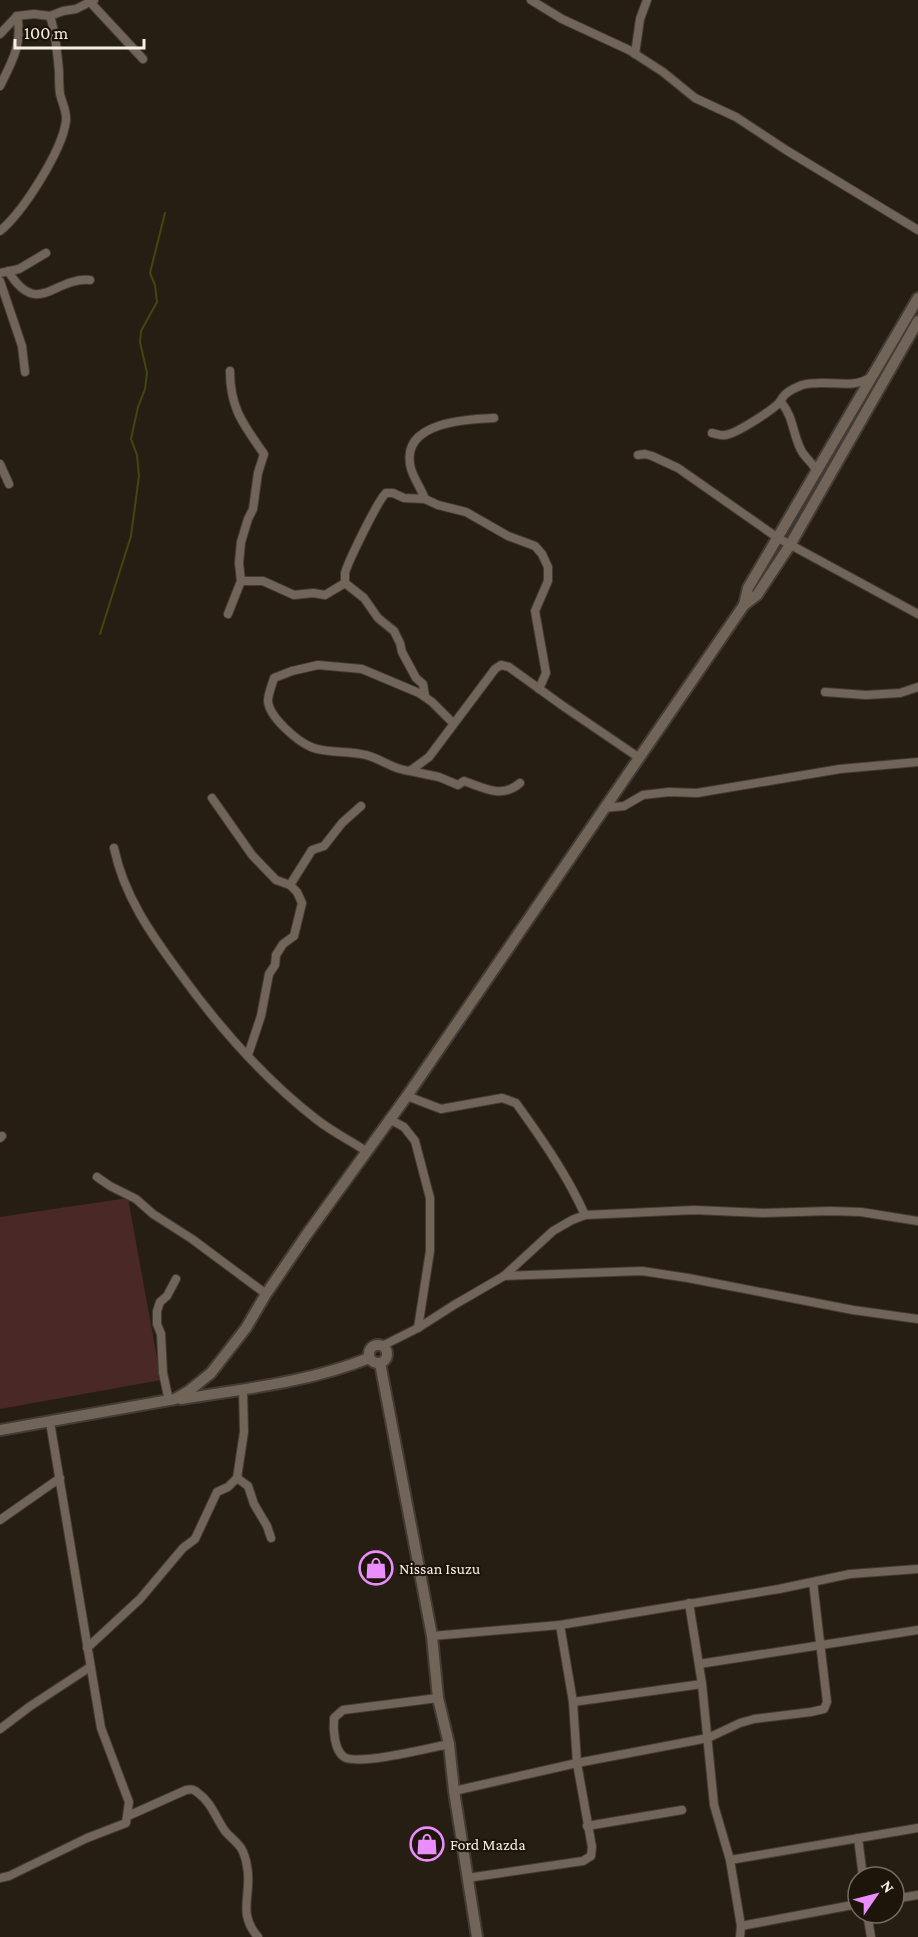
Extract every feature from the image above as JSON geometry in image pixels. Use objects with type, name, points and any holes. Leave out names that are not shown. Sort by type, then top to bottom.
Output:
[{"type":"street","points":[[531,0],[553,14],[635,54],[663,72],[695,98],[736,117],[918,230]]},
{"type":"street","points":[[635,54],[640,19],[647,0]]},
{"type":"street","points":[[0,34],[17,16],[34,14],[50,16],[93,2],[143,59]]},
{"type":"street","points":[[0,86],[18,49],[20,28],[17,16]]},
{"type":"street","points":[[0,231],[12,220],[33,190],[55,153],[64,130],[66,115],[60,94],[57,44],[50,16]]},
{"type":"street","points":[[46,253],[25,267],[4,272],[20,289],[29,293],[47,292],[74,281],[90,280]]},
{"type":"street","points":[[0,282],[8,310],[20,336],[25,372]]},
{"type":"street","points":[[744,605],[748,588],[918,298]]},
{"type":"street","points":[[172,1400],[190,1390],[211,1373],[246,1329],[266,1294],[407,1096],[744,605],[757,595],[819,496],[918,321]]},
{"type":"street","points":[[228,614],[241,581],[239,563],[241,542],[248,519],[254,509],[258,473],[264,454],[236,409],[230,390],[230,371]]},
{"type":"street","points":[[712,433],[727,435],[765,413],[781,402],[784,395],[801,385],[834,382],[860,383],[875,373]]},
{"type":"street","points":[[781,402],[792,420],[800,449],[817,472]]},
{"type":"street","points":[[425,499],[410,464],[412,447],[420,436],[440,424],[494,418]]},
{"type":"street","points":[[638,455],[645,453],[678,468],[778,538],[918,614]]},
{"type":"street","points":[[0,464],[9,484]]},
{"type":"street","points":[[808,489],[819,496]]},
{"type":"street","points":[[345,583],[345,573],[386,493],[393,493],[404,498],[425,499],[466,512],[508,536],[535,546],[548,567],[548,581],[536,611],[546,673],[538,689]]},
{"type":"street","points":[[241,581],[263,581],[294,595],[313,593],[325,595],[345,583]]},
{"type":"street","points":[[345,583],[364,598],[378,618],[397,635],[402,652],[416,678],[423,684],[425,696]]},
{"type":"street","points":[[453,723],[425,696],[370,671],[318,664],[274,678],[268,700],[273,716],[311,747],[367,755],[396,768],[439,777],[458,786],[464,781],[485,789],[503,792],[520,783]]},
{"type":"street","points":[[410,771],[429,757],[495,669],[501,665],[509,667],[639,757]]},
{"type":"street","points":[[825,693],[866,695],[900,693],[918,687]]},
{"type":"street","points":[[604,808],[624,806],[643,795],[669,792],[697,793],[829,771],[918,762]]},
{"type":"street","points":[[212,798],[260,866],[276,880],[290,885],[300,898],[302,908],[294,936],[282,944],[276,955],[275,965],[269,974],[261,1016],[248,1055]]},
{"type":"street","points":[[290,885],[312,850],[324,846],[342,823],[361,806]]},
{"type":"street","points":[[114,848],[123,882],[145,923],[207,1009],[273,1082],[317,1119],[366,1151]]},
{"type":"street","points":[[407,1096],[441,1109],[502,1098],[512,1100],[557,1162],[585,1215]]},
{"type":"street","points":[[389,1119],[404,1127],[415,1141],[430,1198],[430,1251],[418,1328]]},
{"type":"street","points":[[97,1177],[136,1199],[153,1214],[192,1239],[266,1294]]},
{"type":"street","points":[[0,1430],[243,1390],[385,1360],[386,1349],[382,1346],[418,1328],[504,1276],[554,1231],[585,1215],[694,1210],[830,1211],[861,1212],[918,1221]]},
{"type":"street","points":[[504,1276],[642,1271],[853,1310],[918,1319]]},
{"type":"street","points":[[172,1400],[163,1373],[161,1334],[156,1311],[176,1279]]},
{"type":"street","points":[[375,1361],[432,1636],[438,1698],[449,1744],[477,1937]]},
{"type":"street","points":[[87,1648],[140,1599],[183,1548],[195,1539],[217,1491],[228,1487],[237,1478],[244,1432],[243,1390]]},
{"type":"street","points":[[0,1878],[126,1823],[128,1816],[129,1802],[101,1728],[50,1422]]},
{"type":"street","points":[[0,1520],[60,1478]]},
{"type":"street","points":[[237,1478],[248,1486],[252,1500],[271,1538]]},
{"type":"street","points":[[432,1636],[560,1624],[850,1574],[918,1569]]},
{"type":"street","points":[[454,1791],[577,1763],[708,1738],[740,1723],[824,1708],[827,1702],[813,1582]]},
{"type":"street","points":[[689,1603],[702,1684],[714,1805],[730,1860],[741,1926],[740,1937]]},
{"type":"street","points":[[467,1878],[588,1859],[592,1854],[577,1763],[573,1702],[560,1624]]},
{"type":"street","points":[[699,1664],[918,1630]]},
{"type":"street","points":[[0,1729],[90,1666]]},
{"type":"street","points":[[573,1702],[702,1684]]},
{"type":"street","points":[[438,1698],[343,1710],[334,1718],[334,1734],[339,1752],[346,1758],[362,1760],[449,1744]]},
{"type":"street","points":[[128,1816],[186,1790],[191,1789],[198,1792],[207,1801],[226,1832],[241,1847],[248,1877],[246,1916],[249,1925],[258,1937]]},
{"type":"street","points":[[587,1826],[682,1810]]},
{"type":"street","points":[[730,1860],[918,1828]]},
{"type":"street","points":[[858,1838],[861,1865]]},
{"type":"street","points":[[741,1926],[846,1906]]},
{"type":"shaded area","points":[[128,1198],[161,1380],[0,1409],[0,1217]]},
{"type":"waterway","points":[[100,634],[131,536],[139,476],[137,455],[131,439],[138,407],[145,389],[147,373],[140,342],[141,331],[157,302],[155,285],[150,273],[165,213]]},
{"type":"place","name":"Nissan Isuzu","points":[[376,1568]]},
{"type":"place","name":"Ford Mazda","points":[[427,1844]]}]
